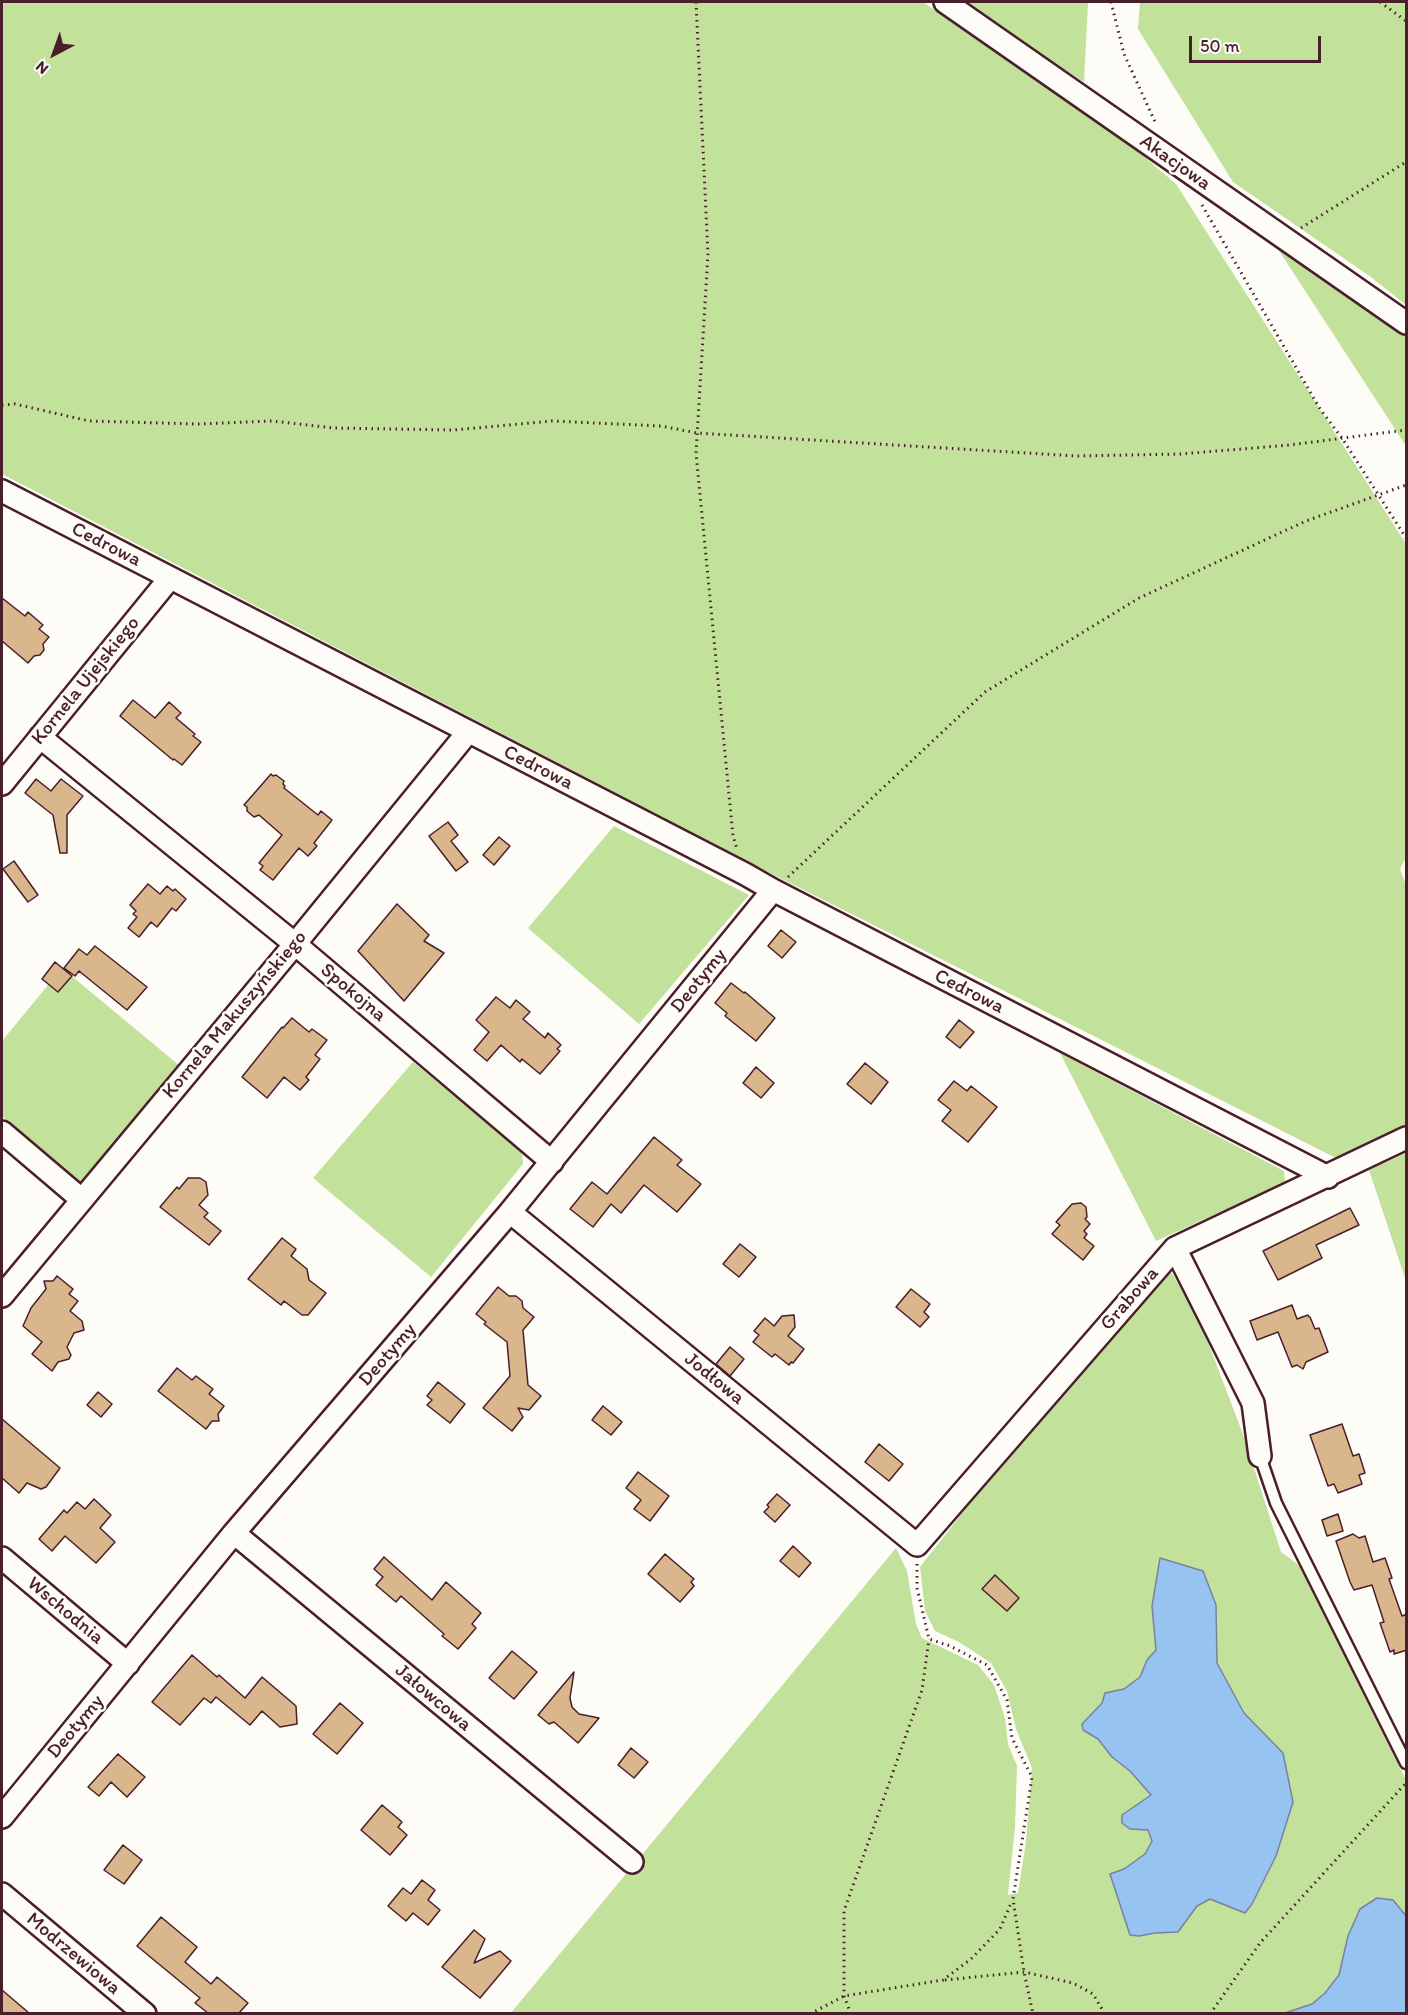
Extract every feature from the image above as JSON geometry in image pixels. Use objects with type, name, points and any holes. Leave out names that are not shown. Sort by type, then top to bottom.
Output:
[{"type":"street","name":"Akacjowa","points":[[945,2],[1407,323]]},
{"type":"street","name":"Cedrowa","points":[[2,491],[1328,1177]]},
{"type":"street","name":"Kornela Ujejskiego","points":[[2,784],[170,578]]},
{"type":"street","name":"Kornela Makuszyńskiego","points":[[2,1296],[468,732]]},
{"type":"street","name":"Spokojna","points":[[40,737],[295,944],[552,1162]]},
{"type":"street","name":"Deotymy","points":[[2,1817],[234,1533],[552,1162],[773,890]]},
{"type":"street","points":[[2,1132],[81,1199]]},
{"type":"street","name":"Grabowa","points":[[917,1545],[1175,1248],[1407,1138]]},
{"type":"street","name":"Jodłowa","points":[[510,1212],[917,1545]]},
{"type":"street","points":[[1175,1248],[1252,1403],[1260,1456]]},
{"type":"street","name":"Jałowcowa","points":[[234,1533],[632,1862]]},
{"type":"street","name":"Wschodnia","points":[[2,1558],[128,1664]]},
{"type":"street","name":"Modrzewiowa","points":[[2,1894],[145,2013]]},
{"type":"lane","points":[[1260,1456],[1276,1503],[1407,1763]]},
{"type":"path","points":[[696,2],[708,254],[696,453],[733,836],[745,874]]},
{"type":"path","points":[[1111,2],[1124,54],[1158,129]]},
{"type":"path","points":[[1380,2],[1407,21]]},
{"type":"path","points":[[1284,238],[1407,162]]},
{"type":"path","points":[[1198,198],[1320,409],[1342,438],[1407,538]]},
{"type":"path","points":[[2,405],[15,404],[89,421],[196,424],[272,422],[334,428],[454,430],[552,421],[661,426],[697,433],[1076,456],[1181,454],[1289,445],[1407,430]]},
{"type":"path","points":[[773,890],[985,692],[1139,598],[1306,521],[1407,485]]},
{"type":"path","points":[[851,2013],[844,1996],[844,1911],[922,1690],[929,1638],[917,1588],[917,1545]]},
{"type":"path","points":[[929,1638],[987,1665],[1006,1700],[1012,1738],[1032,1777],[1013,1899],[1000,1929],[971,1959],[944,1980]]},
{"type":"path","points":[[1210,2013],[1260,1943],[1407,1783]]},
{"type":"path","points":[[1013,1899],[1033,2013]]},
{"type":"path","points":[[812,2013],[844,1996],[944,1980],[1024,1972],[1073,1983],[1093,1994],[1104,2013]]},
{"type":"green space","points":[[2,2],[923,2],[1127,142],[1176,184],[1406,544],[1406,857],[1400,869],[1406,885],[1406,1127],[1338,1159],[776,876],[2,474]]},
{"type":"green space","points":[[966,2],[1088,2],[1084,82],[1056,64]]},
{"type":"green space","points":[[1140,2],[1406,2],[1406,305],[1371,277],[1233,182],[1138,29]]},
{"type":"green space","points":[[1274,243],[1342,288],[1406,335],[1406,446]]},
{"type":"green space","points":[[614,826],[749,895],[639,1024],[528,928]]},
{"type":"green space","points":[[62,968],[180,1066],[82,1183],[2,1116],[2,1041]]},
{"type":"green space","points":[[1060,1053],[1284,1171],[1285,1183],[1156,1241]]},
{"type":"green space","points":[[413,1062],[522,1152],[523,1164],[431,1277],[313,1178]]},
{"type":"green space","points":[[1406,1153],[1406,1281],[1369,1170]]},
{"type":"green space","points":[[1168,1267],[1198,1316],[1244,1437],[1281,1552],[1300,1566],[1406,1780],[1406,1916],[1393,1900],[1348,1936],[1339,1975],[1325,1993],[1312,2004],[1285,2013],[510,2014],[896,1548],[907,1571],[916,1624],[922,1638],[978,1665],[994,1685],[1005,1718],[1008,1744],[1017,1766],[1015,1827],[1008,1895],[1018,1893],[1026,1841],[1032,1768],[1016,1729],[1007,1691],[991,1663],[959,1642],[935,1631],[925,1611],[920,1567],[1010,1452],[1079,1375]],"holes":[[[1160,1559],[1216,1605],[1217,1663],[1244,1713],[1283,1753],[1245,1913],[1210,1899],[1197,1906],[1178,1932],[1130,1935],[1111,1874],[1124,1869],[1145,1854],[1152,1841],[1148,1830],[1130,1829],[1122,1823],[1122,1815],[1151,1795],[1130,1771],[1112,1757],[1082,1723],[1102,1702],[1105,1693],[1124,1689],[1140,1677],[1147,1660],[1156,1650],[1152,1606]]]},
{"type":"water","points":[[1160,1558],[1203,1571],[1216,1605],[1217,1663],[1244,1713],[1283,1753],[1293,1802],[1276,1856],[1252,1904],[1245,1913],[1210,1899],[1197,1906],[1178,1932],[1139,1936],[1130,1935],[1110,1874],[1124,1869],[1145,1854],[1152,1841],[1148,1830],[1130,1829],[1122,1823],[1122,1815],[1151,1795],[1130,1771],[1112,1757],[1098,1739],[1083,1730],[1082,1724],[1102,1703],[1105,1693],[1124,1689],[1140,1677],[1147,1660],[1156,1650],[1152,1606]]},
{"type":"water","points":[[1377,1898],[1393,1900],[1406,1916],[1406,2013],[1285,2013],[1312,2004],[1325,1993],[1339,1975],[1348,1936],[1360,1909]]},
{"type":"building","points":[[2,598],[25,616],[28,612],[43,625],[39,629],[49,637],[43,644],[44,650],[40,655],[34,656],[28,663],[2,641]]},
{"type":"building","points":[[133,700],[155,718],[169,702],[181,713],[176,718],[201,742],[182,765],[120,716]]},
{"type":"building","points":[[271,774],[284,781],[284,788],[318,815],[321,811],[332,820],[314,843],[317,846],[308,856],[299,848],[273,880],[260,870],[263,866],[259,863],[282,835],[259,815],[254,817],[244,805]]},
{"type":"building","points":[[36,779],[51,791],[61,779],[83,796],[67,815],[67,853],[60,853],[53,815],[25,793]]},
{"type":"building","points":[[448,822],[458,835],[451,841],[468,862],[456,871],[429,836]]},
{"type":"building","points":[[499,837],[510,846],[494,865],[483,855]]},
{"type":"building","points":[[14,861],[38,895],[28,902],[3,869]]},
{"type":"building","points":[[148,884],[160,894],[167,886],[173,891],[175,889],[186,899],[176,911],[172,908],[157,927],[151,922],[139,937],[128,928],[137,917],[133,914],[136,911],[130,905]]},
{"type":"building","points":[[397,904],[429,935],[424,941],[444,953],[404,1001],[358,951]]},
{"type":"building","points":[[781,930],[796,942],[782,958],[768,946]]},
{"type":"building","points":[[95,946],[147,987],[127,1010],[79,971],[75,976],[64,968],[79,949],[87,955]]},
{"type":"building","points":[[55,962],[72,976],[58,992],[42,979]]},
{"type":"building","points":[[731,983],[775,1018],[756,1041],[725,1016],[727,1013],[715,1003]]},
{"type":"building","points":[[496,997],[510,1008],[516,1000],[530,1012],[523,1019],[545,1038],[548,1033],[561,1045],[557,1049],[560,1051],[540,1074],[522,1059],[520,1062],[501,1045],[487,1061],[474,1050],[489,1032],[476,1020]]},
{"type":"building","points":[[292,1018],[309,1032],[312,1029],[327,1040],[315,1055],[320,1059],[306,1077],[309,1080],[300,1090],[284,1077],[267,1098],[242,1077],[282,1027]]},
{"type":"building","points":[[959,1020],[974,1032],[960,1048],[946,1037]]},
{"type":"building","points":[[865,1063],[888,1082],[871,1104],[847,1084]]},
{"type":"building","points":[[756,1067],[774,1083],[761,1098],[743,1083]]},
{"type":"building","points":[[954,1081],[967,1091],[971,1086],[997,1107],[968,1142],[942,1121],[951,1110],[938,1100]]},
{"type":"building","points":[[654,1137],[682,1160],[677,1165],[701,1184],[677,1212],[644,1185],[621,1213],[611,1204],[593,1227],[570,1209],[592,1182],[607,1194]]},
{"type":"building","points":[[188,1178],[200,1178],[206,1182],[208,1195],[199,1205],[208,1213],[204,1217],[221,1231],[209,1245],[160,1207]]},
{"type":"building","points":[[1081,1203],[1086,1207],[1087,1217],[1085,1219],[1090,1224],[1084,1231],[1087,1234],[1084,1238],[1094,1246],[1083,1260],[1052,1234],[1060,1225],[1056,1222],[1072,1204]]},
{"type":"building","points":[[1350,1208],[1359,1225],[1316,1245],[1322,1258],[1278,1280],[1263,1251]]},
{"type":"building","points":[[282,1238],[296,1249],[291,1256],[307,1269],[309,1280],[326,1293],[308,1315],[302,1315],[284,1301],[281,1305],[248,1279]]},
{"type":"building","points":[[740,1244],[756,1257],[739,1277],[723,1264]]},
{"type":"building","points":[[57,1276],[73,1289],[69,1294],[78,1301],[70,1311],[82,1321],[84,1330],[74,1333],[67,1347],[71,1355],[69,1359],[58,1362],[52,1371],[32,1354],[42,1342],[23,1326],[31,1308],[46,1289],[44,1281],[53,1281]]},
{"type":"building","points":[[498,1287],[509,1296],[516,1296],[522,1301],[523,1308],[534,1317],[523,1330],[528,1385],[541,1396],[529,1410],[518,1408],[523,1417],[512,1431],[483,1408],[510,1376],[507,1342],[484,1324],[486,1322],[476,1314]]},
{"type":"building","points":[[911,1289],[930,1304],[924,1312],[929,1317],[920,1327],[896,1307]]},
{"type":"building","points":[[1292,1305],[1297,1319],[1308,1315],[1315,1329],[1319,1328],[1328,1352],[1306,1362],[1303,1369],[1297,1365],[1292,1367],[1278,1332],[1257,1340],[1250,1321]]},
{"type":"building","points":[[794,1315],[795,1327],[788,1336],[804,1349],[789,1365],[775,1354],[772,1357],[753,1342],[759,1335],[754,1331],[765,1318],[774,1326],[782,1316]]},
{"type":"building","points":[[730,1347],[744,1359],[730,1376],[716,1364]]},
{"type":"building","points":[[177,1368],[192,1380],[196,1376],[213,1389],[209,1394],[224,1406],[218,1414],[219,1421],[212,1421],[206,1429],[158,1391]]},
{"type":"building","points":[[438,1382],[465,1404],[450,1423],[427,1405],[432,1400],[427,1396]]},
{"type":"building","points":[[98,1392],[112,1404],[101,1417],[87,1405]]},
{"type":"building","points":[[603,1406],[622,1422],[611,1435],[592,1420]]},
{"type":"building","points":[[2,1419],[60,1468],[46,1487],[41,1489],[27,1483],[19,1493],[2,1478]]},
{"type":"building","points":[[1342,1424],[1353,1456],[1359,1454],[1365,1473],[1359,1475],[1362,1484],[1338,1493],[1334,1484],[1328,1486],[1310,1435]]},
{"type":"building","points":[[879,1444],[903,1464],[889,1481],[865,1462]]},
{"type":"building","points":[[638,1472],[669,1496],[650,1521],[634,1509],[641,1500],[626,1488]]},
{"type":"building","points":[[777,1494],[790,1505],[775,1522],[764,1512]]},
{"type":"building","points":[[94,1499],[111,1515],[100,1528],[115,1542],[96,1563],[65,1536],[52,1551],[39,1539],[64,1510],[67,1513],[77,1502],[85,1509]]},
{"type":"building","points":[[1338,1514],[1343,1531],[1327,1536],[1322,1520]]},
{"type":"building","points":[[1353,1534],[1359,1538],[1365,1536],[1373,1562],[1385,1558],[1392,1578],[1389,1579],[1402,1616],[1407,1614],[1407,1650],[1394,1654],[1394,1650],[1390,1652],[1380,1623],[1384,1622],[1372,1585],[1354,1590],[1350,1582],[1336,1541]]},
{"type":"building","points":[[793,1546],[811,1563],[799,1577],[780,1561]]},
{"type":"building","points":[[665,1554],[694,1579],[691,1582],[694,1586],[680,1602],[648,1574]]},
{"type":"building","points":[[384,1557],[432,1600],[446,1582],[481,1613],[472,1624],[476,1628],[458,1649],[401,1596],[396,1602],[376,1585],[383,1577],[374,1569]]},
{"type":"building","points":[[995,1575],[1019,1598],[1007,1611],[982,1589]]},
{"type":"building","points":[[512,1651],[537,1672],[514,1699],[489,1678]]},
{"type":"building","points":[[192,1655],[245,1698],[262,1677],[296,1706],[297,1724],[280,1727],[262,1711],[250,1725],[216,1697],[211,1703],[204,1698],[180,1725],[152,1702]]},
{"type":"building","points":[[574,1672],[570,1698],[572,1707],[579,1714],[599,1718],[578,1743],[554,1722],[549,1724],[538,1715]]},
{"type":"building","points":[[340,1703],[363,1723],[337,1754],[313,1734]]},
{"type":"building","points":[[631,1748],[648,1762],[634,1778],[618,1765]]},
{"type":"building","points":[[118,1754],[145,1777],[127,1797],[111,1782],[99,1796],[88,1787]]},
{"type":"building","points":[[382,1805],[402,1822],[398,1827],[407,1835],[390,1855],[361,1830]]},
{"type":"building","points":[[123,1845],[142,1860],[124,1884],[104,1870]]},
{"type":"building","points":[[422,1880],[435,1890],[428,1900],[440,1910],[428,1925],[413,1913],[406,1921],[388,1906],[403,1888],[411,1894]]},
{"type":"building","points":[[161,1917],[197,1947],[185,1962],[211,1984],[217,1977],[248,2003],[239,2013],[208,2013],[195,2003],[200,1998],[137,1946]]},
{"type":"building","points":[[474,1930],[485,1939],[474,1963],[500,1951],[511,1961],[480,1998],[442,1967]]},
{"type":"building","points":[[2,1990],[29,2013],[2,2013]]}]
